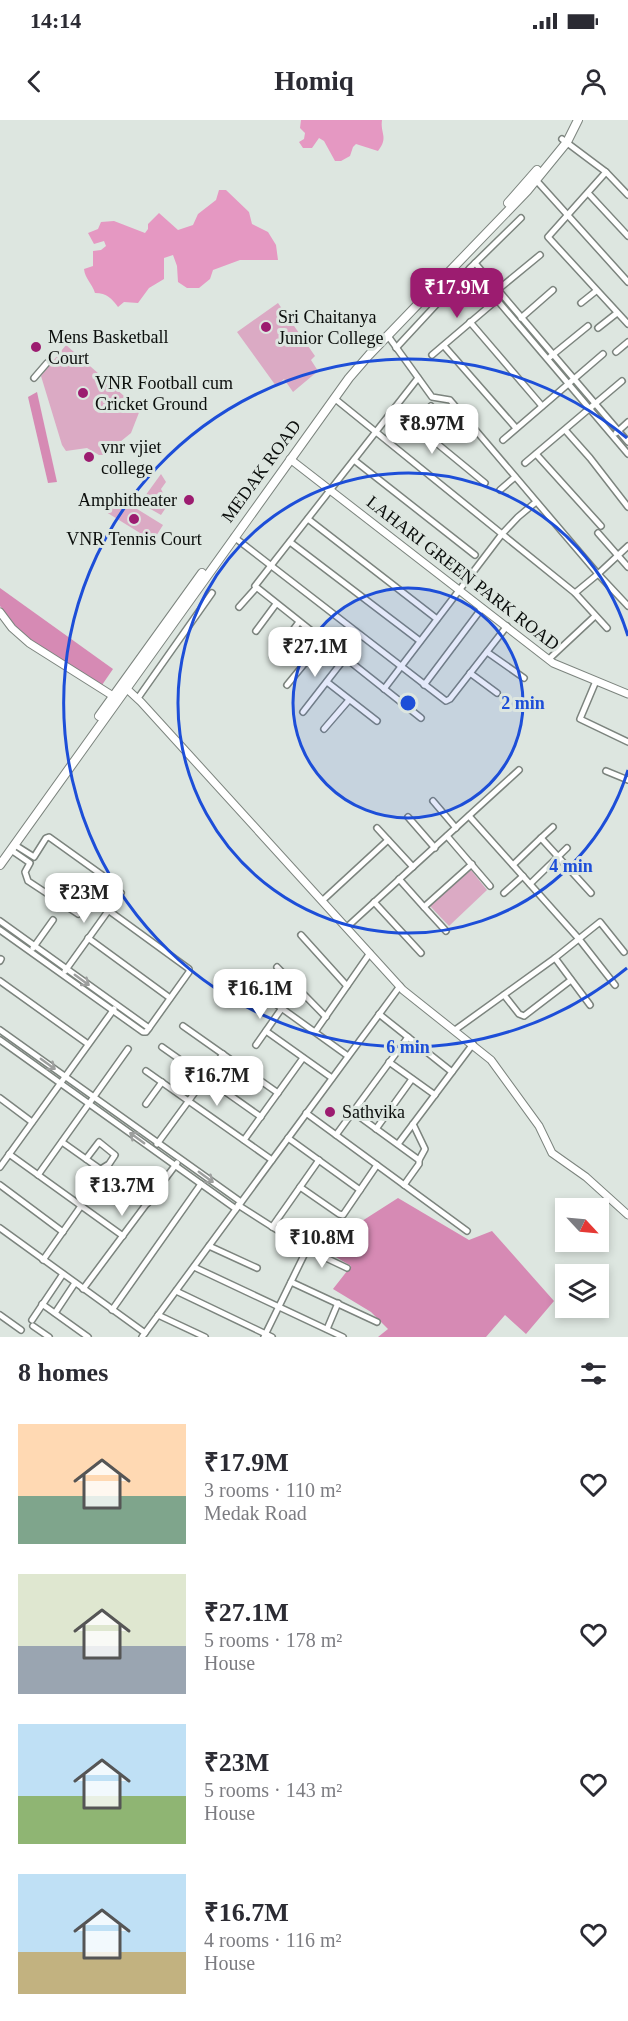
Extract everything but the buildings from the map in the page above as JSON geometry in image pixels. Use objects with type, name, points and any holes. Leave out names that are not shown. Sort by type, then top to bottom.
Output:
[{"type":"main road","name":"MEDAK ROAD","points":[[0,865],[112,696],[345,375],[564,141],[572,120]]},
{"type":"main road","name":"MEDAK ROAD","points":[[0,856],[127,689],[334,398],[369,355],[536,180],[578,120]]},
{"type":"street","points":[[564,141],[606,172],[628,195]]},
{"type":"street","points":[[542,242],[606,172]]},
{"type":"street","points":[[536,180],[628,282]]},
{"type":"street","points":[[588,193],[628,236]]},
{"type":"street","points":[[396,348],[472,266],[521,218]]},
{"type":"street","points":[[548,237],[628,324]]},
{"type":"street","points":[[495,292],[540,255]]},
{"type":"street","points":[[464,257],[592,407],[628,454]]},
{"type":"street","points":[[519,320],[553,290]]},
{"type":"street","points":[[581,303],[596,291]]},
{"type":"street","points":[[432,356],[499,298]]},
{"type":"street","points":[[598,328],[617,313]]},
{"type":"street","points":[[470,322],[542,406]]},
{"type":"street","points":[[550,357],[588,326]]},
{"type":"street","points":[[388,336],[432,397],[450,400],[628,606]]},
{"type":"street","points":[[616,352],[628,342]]},
{"type":"street","points":[[444,346],[516,428]]},
{"type":"street","points":[[503,440],[603,354]]},
{"type":"street","points":[[34,378],[46,363]]},
{"type":"street","points":[[239,607],[418,378]]},
{"type":"street","points":[[525,463],[622,381]]},
{"type":"street","points":[[334,398],[575,593],[607,628]]},
{"type":"street","points":[[416,426],[431,406]]},
{"type":"street","points":[[592,407],[628,442]]},
{"type":"street","points":[[394,409],[485,483]]},
{"type":"street","points":[[613,436],[628,422]]},
{"type":"street","points":[[566,430],[628,507]]},
{"type":"street","points":[[536,454],[601,526]]},
{"type":"street","name":"LAHARI GREEN PARK ROAD","points":[[290,459],[549,659],[628,694]]},
{"type":"street","points":[[354,460],[475,555]]},
{"type":"street","points":[[500,490],[515,477]]},
{"type":"street","points":[[384,689],[502,534],[536,502]]},
{"type":"street","points":[[308,519],[437,619]]},
{"type":"street","points":[[598,533],[628,567]]},
{"type":"street","points":[[234,537],[448,701],[507,626]]},
{"type":"street","points":[[290,542],[420,641]]},
{"type":"street","points":[[575,593],[628,546]]},
{"type":"street","points":[[256,588],[421,718]]},
{"type":"street","points":[[138,698],[212,593]]},
{"type":"street","points":[[256,631],[276,604]]},
{"type":"street","points":[[424,684],[482,608]]},
{"type":"street","points":[[0,612],[12,628],[29,643],[112,696]]},
{"type":"street","points":[[549,659],[595,616]]},
{"type":"street","points":[[273,657],[300,622]]},
{"type":"street","points":[[287,685],[323,641]]},
{"type":"street","points":[[487,652],[524,678]]},
{"type":"street","points":[[303,712],[345,658]]},
{"type":"street","points":[[470,673],[497,693]]},
{"type":"street","points":[[596,681],[580,719],[628,742]]},
{"type":"street","points":[[327,682],[377,721]]},
{"type":"street","points":[[127,689],[138,698],[400,986],[491,1060],[536,1121],[552,1153],[586,1176],[628,1215]]},
{"type":"street","points":[[324,729],[349,700]]},
{"type":"street","points":[[347,927],[519,770]]},
{"type":"street","points":[[606,771],[628,780]]},
{"type":"street","points":[[433,801],[456,828]]},
{"type":"street","points":[[469,816],[579,939],[615,985]]},
{"type":"street","points":[[408,817],[435,848]]},
{"type":"street","points":[[513,864],[553,827]]},
{"type":"street","points":[[377,828],[413,867]]},
{"type":"street","points":[[447,836],[490,886]]},
{"type":"street","points":[[78,914],[28,881],[25,872],[34,856],[49,837],[102,875]]},
{"type":"street","points":[[541,838],[591,893]]},
{"type":"street","points":[[323,900],[388,840]]},
{"type":"street","points":[[13,847],[34,856]]},
{"type":"street","points":[[13,847],[30,863]]},
{"type":"street","points":[[530,884],[567,848]]},
{"type":"street","points":[[424,906],[472,864]]},
{"type":"street","points":[[504,893],[523,876]]},
{"type":"street","points":[[399,879],[446,931]]},
{"type":"street","points":[[64,972],[121,893]]},
{"type":"street","points":[[374,902],[421,953]]},
{"type":"street","points":[[0,930],[115,1008],[149,1028],[189,969],[108,910]]},
{"type":"street","points":[[31,952],[53,920]]},
{"type":"street","points":[[0,921],[35,946],[64,972]]},
{"type":"street","points":[[456,1030],[555,958],[600,922],[624,952]]},
{"type":"street","points":[[301,935],[347,986]]},
{"type":"street","points":[[88,938],[170,998]]},
{"type":"street","points":[[315,1032],[370,953]]},
{"type":"street","points":[[555,958],[590,1005]]},
{"type":"street","points":[[278,967],[326,1017]]},
{"type":"street","points":[[504,994],[519,1014],[524,1016],[571,980]]},
{"type":"street","points":[[0,981],[88,1044]]},
{"type":"street","points":[[0,1228],[143,1335],[400,986]]},
{"type":"street","points":[[266,997],[348,1056]]},
{"type":"street","points":[[0,1167],[115,1008]]},
{"type":"street","points":[[256,1045],[282,1008]]},
{"type":"street","points":[[379,1014],[452,1072]]},
{"type":"street","points":[[183,1026],[278,1093]]},
{"type":"street","points":[[0,1030],[180,1159],[238,1206]]},
{"type":"street","points":[[266,1031],[332,1078]]},
{"type":"street","points":[[336,1135],[408,1037]]},
{"type":"street","points":[[0,1040],[201,1184],[307,1249],[346,1268]]},
{"type":"street","points":[[398,1144],[473,1044]]},
{"type":"street","points":[[162,1047],[261,1117]]},
{"type":"street","points":[[38,1175],[128,1049]]},
{"type":"street","points":[[153,1149],[224,1054]]},
{"type":"street","points":[[244,1140],[303,1058]]},
{"type":"street","points":[[389,1062],[435,1095]]},
{"type":"street","points":[[147,1071],[272,1160]]},
{"type":"street","points":[[376,1129],[412,1079]]},
{"type":"street","points":[[146,1104],[162,1082]]},
{"type":"street","points":[[1,1100],[32,1122]]},
{"type":"street","points":[[353,1112],[419,1160]]},
{"type":"street","points":[[306,1113],[467,1231]]},
{"type":"street","points":[[404,1185],[419,1164],[425,1149],[413,1124]]},
{"type":"street","points":[[288,1138],[360,1190]]},
{"type":"street","points":[[62,1142],[148,1203]]},
{"type":"street","points":[[86,1159],[99,1142],[115,1154],[109,1164],[101,1169]]},
{"type":"street","points":[[9,1154],[123,1236]]},
{"type":"street","points":[[83,1289],[180,1159]]},
{"type":"street","points":[[272,1227],[319,1160]]},
{"type":"street","points":[[300,1187],[341,1215],[345,1213],[377,1166]]},
{"type":"street","points":[[112,1310],[201,1184]]},
{"type":"street","points":[[0,1185],[63,1232]]},
{"type":"street","points":[[43,1260],[81,1206]]},
{"type":"street","points":[[209,1246],[257,1268]]},
{"type":"street","points":[[265,1335],[307,1249]]},
{"type":"street","points":[[194,1267],[343,1337]]},
{"type":"street","points":[[49,1337],[32,1323],[63,1274]]},
{"type":"street","points":[[291,1282],[377,1322]]},
{"type":"street","points":[[55,1313],[75,1283]]},
{"type":"street","points":[[176,1291],[272,1337]]},
{"type":"street","points":[[42,1304],[88,1337]]},
{"type":"street","points":[[327,1329],[338,1304]]},
{"type":"street","points":[[0,1315],[21,1330]]},
{"type":"street","points":[[158,1315],[205,1337]]},
{"type":"shaded area","points":[[301,120],[382,120],[384,139],[378,151],[356,144],[350,156],[341,161],[335,161],[324,141],[319,138],[312,148],[303,148],[299,142],[304,139],[305,133],[300,128]]},
{"type":"shaded area","points":[[219,190],[226,190],[249,212],[252,224],[268,232],[276,245],[278,260],[240,260],[213,270],[210,279],[199,288],[187,288],[178,282],[177,266],[173,255],[164,258],[164,279],[149,288],[138,303],[124,302],[118,307],[109,297],[95,293],[84,269],[93,266],[93,251],[101,250],[106,246],[104,241],[94,244],[88,233],[98,229],[101,222],[114,221],[145,233],[148,224],[159,213],[178,230],[193,225],[198,214],[216,200]]},
{"type":"shaded area","points":[[278,303],[315,356],[311,360],[318,371],[293,392],[284,379],[276,386],[237,332]]},
{"type":"shaded area","name":"VNR Football cum Cricket Ground","points":[[66,345],[140,410],[131,433],[104,455],[99,455],[87,448],[66,451],[62,445],[41,376]]},
{"type":"shaded area","points":[[37,392],[57,482],[48,483],[28,397]]},
{"type":"shaded area","points":[[161,474],[166,482],[161,489],[163,493],[161,496],[169,503],[161,515],[140,503]]},
{"type":"shaded area","name":"VNR Tennis Court","points":[[116,496],[163,525],[153,541],[106,512]]},
{"type":"shaded area","points":[[0,588],[113,669],[102,685],[21,633],[0,606]]},
{"type":"shaded area","points":[[471,870],[487,890],[449,926],[430,906]]},
{"type":"shaded area","points":[[398,1198],[469,1240],[492,1231],[554,1301],[526,1334],[505,1315],[486,1337],[378,1337],[388,1329],[371,1312],[333,1289],[351,1266],[336,1257],[337,1237]]},
{"type":"place","name":"Sri Chaitanya Junior College","points":[[266,327]]},
{"type":"place","name":"Mens Basketball Court","points":[[36,347]]},
{"type":"place","name":"VNR Football cum Cricket Ground","points":[[83,393]]},
{"type":"place","name":"vnr vjiet college","points":[[89,457]]},
{"type":"place","name":"Amphitheater","points":[[189,500]]},
{"type":"place","name":"VNR Tennis Court","points":[[134,519]]},
{"type":"place","name":"Sathvika","points":[[330,1112]]}]
